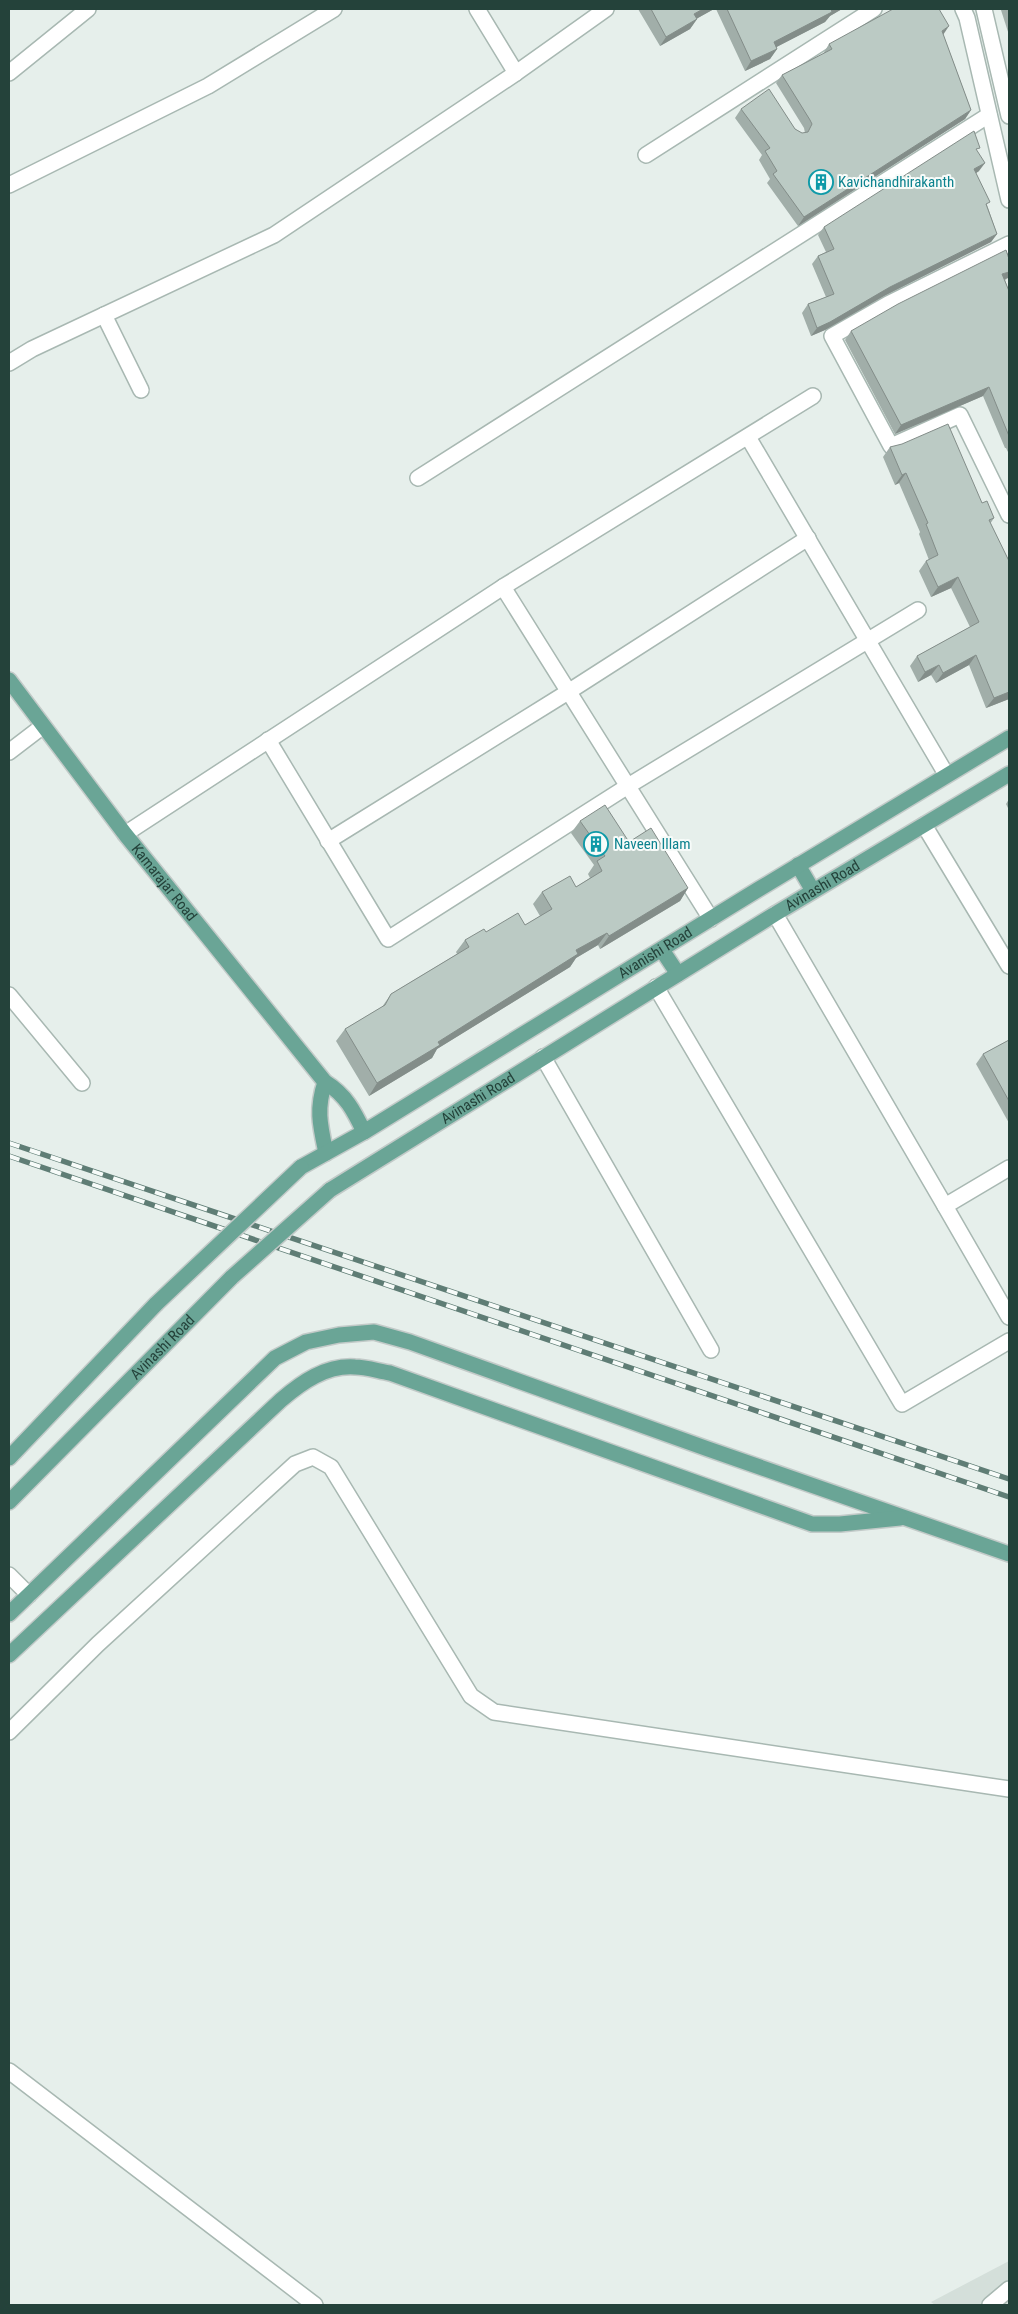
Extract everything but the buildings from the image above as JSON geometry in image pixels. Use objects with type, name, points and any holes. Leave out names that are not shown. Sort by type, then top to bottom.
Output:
[{"type":"main road","name":"Kamarajar Road","points":[[9,680],[125,834],[326,1082],[340,1091],[351,1104],[364,1132]]},
{"type":"main road","name":"Avanishi Road","points":[[9,1458],[156,1304],[301,1167],[364,1132],[946,774],[1009,738]]},
{"type":"main road","name":"Avinashi Road","points":[[9,1502],[232,1277],[330,1190],[775,914],[1009,774]]},
{"type":"main road","points":[[798,865],[813,891]]},
{"type":"main road","points":[[662,950],[678,974]]},
{"type":"main road","points":[[326,1082],[320,1099],[319,1118],[326,1153]]},
{"type":"main road","points":[[9,1614],[275,1358],[306,1342],[339,1335],[374,1332],[410,1342],[1009,1554]]},
{"type":"main road","points":[[9,1655],[302,1382],[328,1370],[354,1366],[390,1374],[812,1524],[840,1524],[906,1518]]},
{"type":"street","points":[[9,73],[88,9]]},
{"type":"street","points":[[9,185],[208,86],[334,9]]},
{"type":"street","points":[[477,9],[516,74]]},
{"type":"street","points":[[9,363],[104,315],[274,235],[516,74],[606,9]]},
{"type":"street","points":[[646,155],[874,9]]},
{"type":"street","points":[[963,9],[967,18],[1009,200]]},
{"type":"street","points":[[984,9],[1009,116]]},
{"type":"street","points":[[763,80],[773,95]]},
{"type":"street","points":[[418,478],[989,115]]},
{"type":"street","points":[[1009,244],[888,304],[832,336],[891,446],[960,415],[1009,515]]},
{"type":"street","points":[[104,315],[142,390]]},
{"type":"street","points":[[125,834],[503,587],[812,396]]},
{"type":"street","points":[[748,437],[946,774]]},
{"type":"street","points":[[328,841],[568,692],[808,538]]},
{"type":"street","points":[[503,587],[711,919]]},
{"type":"street","points":[[268,740],[388,940],[628,786],[918,610]]},
{"type":"street","points":[[9,752],[43,726]]},
{"type":"street","points":[[924,825],[1009,966]]},
{"type":"street","points":[[775,914],[1009,1318]]},
{"type":"street","points":[[656,987],[902,1404],[1009,1341]]},
{"type":"street","points":[[9,996],[82,1083]]},
{"type":"street","points":[[543,1057],[711,1350]]},
{"type":"street","points":[[945,1206],[1009,1168]]},
{"type":"street","points":[[9,1732],[98,1644],[295,1464],[313,1457],[330,1467],[470,1696],[494,1712],[1009,1789]]},
{"type":"street","points":[[9,1575],[29,1595]]},
{"type":"street","points":[[9,2071],[315,2305]]},
{"type":"street","points":[[990,2305],[1009,2289]]},
{"type":"shaded area","points":[[1009,2261],[1009,2305],[935,2305],[931,2302]]},
{"type":"railway","points":[[9,1143],[1009,1479]]},
{"type":"railway","points":[[9,1156],[1009,1497]]},
{"type":"place","name":"Kavichandhirakanth","points":[[821,182]]},
{"type":"place","name":"Naveen Illam","points":[[596,844]]}]
